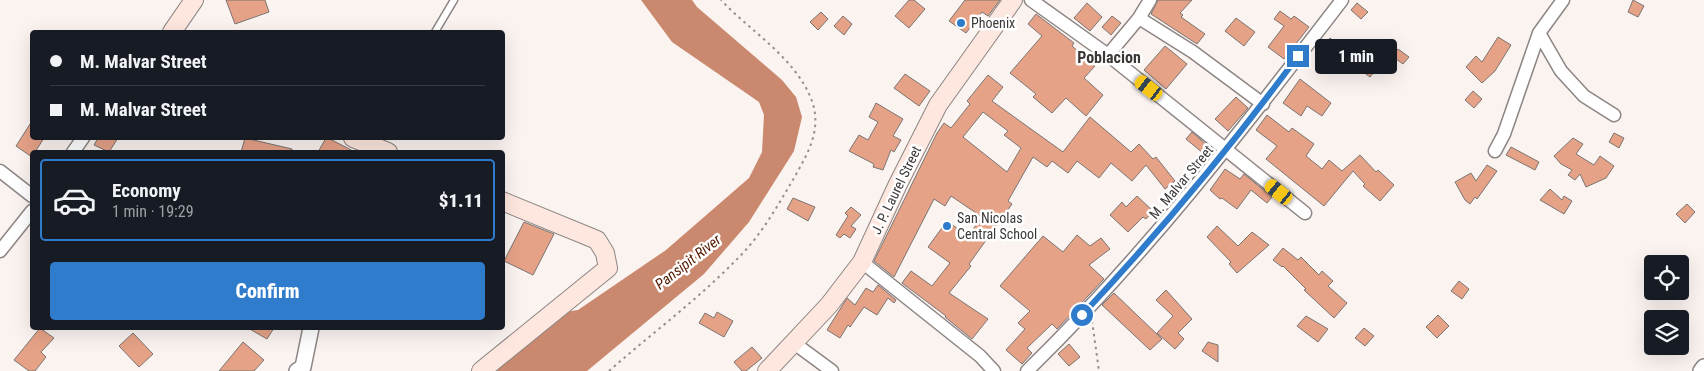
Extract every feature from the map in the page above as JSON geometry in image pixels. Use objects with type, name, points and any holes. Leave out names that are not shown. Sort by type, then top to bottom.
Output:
[{"type":"main road","points":[[173,30],[194,0]]},
{"type":"main road","name":"J. P. Laurel Street","points":[[767,371],[829,305],[862,262],[898,184],[938,105],[1013,0]]},
{"type":"main road","points":[[362,142],[383,150]]},
{"type":"main road","points":[[481,371],[608,268],[605,253],[598,240],[505,202]]},
{"type":"street","points":[[1031,0],[1108,55],[1228,149],[1305,213]]},
{"type":"street","points":[[1108,55],[1139,18],[1150,0]]},
{"type":"street","name":"M. Malvar Street","points":[[1027,371],[1090,307],[1160,230],[1228,149],[1342,0]]},
{"type":"street","points":[[1495,150],[1504,134],[1539,34],[1563,0]]},
{"type":"street","points":[[1139,18],[1193,52],[1263,104]]},
{"type":"street","points":[[1539,34],[1561,71],[1584,96],[1614,115]]},
{"type":"street","points":[[0,171],[30,194]]},
{"type":"street","points":[[0,251],[30,214]]},
{"type":"street","points":[[862,262],[980,356],[994,371]]},
{"type":"street","points":[[301,370],[311,330]]},
{"type":"street","points":[[794,343],[832,371]]},
{"type":"street","points":[[1701,371],[1704,367]]},
{"type":"lane","points":[[436,30],[454,0]]},
{"type":"path","points":[[609,371],[741,255],[784,195],[809,152],[815,134],[816,118],[812,101],[804,84],[783,58],[721,0]]},
{"type":"path","points":[[1090,307],[1099,371]]},
{"type":"water","name":"Pansipit River","points":[[641,0],[692,0],[697,7],[782,80],[796,97],[802,117],[794,151],[749,222],[704,274],[587,371],[478,371],[558,313],[578,310],[666,250],[749,178],[762,152],[764,115],[759,102],[672,42]]},
{"type":"building","points":[[226,0],[265,0],[269,12],[235,24]]},
{"type":"building","points":[[909,0],[914,0],[925,9],[909,28],[895,16]]},
{"type":"building","points":[[965,0],[1000,0],[988,16],[982,12],[966,33],[949,21]]},
{"type":"building","points":[[1158,0],[1192,0],[1180,13],[1183,15],[1181,17],[1205,34],[1197,44],[1151,14]]},
{"type":"building","points":[[1633,0],[1644,6],[1638,17],[1628,12]]},
{"type":"building","points":[[1087,3],[1102,17],[1090,31],[1074,18]]},
{"type":"building","points":[[1357,3],[1368,12],[1361,19],[1351,10]]},
{"type":"building","points":[[1280,11],[1291,19],[1294,16],[1309,27],[1284,59],[1268,47],[1284,26],[1274,19]]},
{"type":"building","points":[[821,12],[828,19],[818,30],[810,22]]},
{"type":"building","points":[[1036,14],[1074,43],[1072,46],[1095,66],[1084,78],[1103,95],[1086,116],[1066,98],[1052,113],[1033,97],[1036,94],[1010,73],[1042,36],[1028,24]]},
{"type":"building","points":[[843,16],[852,24],[844,35],[834,26]]},
{"type":"building","points":[[1112,16],[1121,23],[1111,35],[1102,27]]},
{"type":"building","points":[[1236,18],[1255,32],[1244,46],[1225,31]]},
{"type":"building","points":[[1498,37],[1511,45],[1495,71],[1482,83],[1466,67],[1476,56],[1482,62]]},
{"type":"building","points":[[1330,38],[1341,47],[1329,59],[1319,50]]},
{"type":"building","points":[[1165,46],[1187,64],[1166,89],[1144,70]]},
{"type":"building","points":[[1376,46],[1388,54],[1370,77],[1359,69]]},
{"type":"building","points":[[1398,49],[1409,57],[1403,64],[1392,56]]},
{"type":"building","points":[[905,74],[930,91],[919,106],[894,88]]},
{"type":"building","name":"San Nicolas Central School","points":[[988,75],[1003,87],[992,101],[1063,152],[1090,117],[1131,152],[1139,144],[1153,159],[1156,157],[1175,181],[1165,189],[1146,165],[1132,181],[1111,163],[1099,178],[1077,161],[1068,173],[1052,161],[1047,167],[1033,157],[1008,201],[1012,204],[969,264],[971,266],[949,293],[988,319],[972,339],[946,316],[902,283],[911,271],[932,286],[950,263],[928,247],[947,221],[968,236],[982,217],[951,196],[945,206],[934,199],[894,277],[874,261],[937,133],[944,123],[951,128],[970,104],[967,101]],"holes":[[[983,112],[1008,131],[1004,135],[1021,148],[1007,172],[963,137]]]},
{"type":"building","points":[[1300,79],[1331,103],[1322,116],[1307,106],[1301,116],[1283,103]]},
{"type":"building","points":[[1473,91],[1482,99],[1474,108],[1465,100]]},
{"type":"building","points":[[1236,97],[1248,108],[1228,131],[1215,119]]},
{"type":"building","points":[[876,103],[903,119],[893,136],[901,140],[894,152],[891,150],[883,170],[873,167],[874,164],[849,151],[859,135],[868,140],[878,122],[869,117]]},
{"type":"building","points":[[1267,115],[1289,132],[1292,128],[1314,144],[1306,156],[1322,169],[1329,160],[1342,171],[1360,155],[1376,172],[1378,170],[1394,185],[1380,201],[1363,186],[1365,184],[1353,171],[1324,206],[1266,159],[1277,146],[1256,130]]},
{"type":"building","points":[[30,124],[30,140],[43,140],[36,150],[30,150],[30,156],[16,146]]},
{"type":"building","points":[[1192,132],[1209,147],[1204,154],[1186,139]]},
{"type":"building","points":[[1614,133],[1624,138],[1619,148],[1609,142]]},
{"type":"building","points":[[1573,138],[1583,144],[1576,154],[1594,165],[1600,156],[1614,166],[1606,178],[1586,187],[1580,174],[1575,180],[1568,175],[1572,170],[1561,164],[1554,156]]},
{"type":"building","points":[[97,140],[117,140],[110,150],[105,150],[94,145]]},
{"type":"building","points":[[244,140],[254,140],[292,149],[292,150],[242,150]]},
{"type":"building","points":[[325,140],[332,140],[351,150],[319,150]]},
{"type":"building","points":[[1511,147],[1539,162],[1535,170],[1506,155]]},
{"type":"building","points":[[1487,165],[1497,171],[1477,199],[1475,197],[1470,204],[1465,200],[1455,182],[1471,173],[1476,181]]},
{"type":"building","points":[[1225,169],[1240,179],[1244,174],[1272,197],[1267,203],[1251,190],[1237,209],[1222,198],[1220,199],[1210,190]]},
{"type":"building","points":[[1550,189],[1562,200],[1564,196],[1572,201],[1564,214],[1540,200]]},
{"type":"building","points":[[1137,196],[1153,211],[1146,219],[1143,217],[1128,232],[1110,215],[1122,202],[1126,207]]},
{"type":"building","points":[[793,198],[815,207],[808,221],[787,209]]},
{"type":"building","points":[[1687,204],[1695,212],[1685,223],[1676,214]]},
{"type":"building","points":[[851,207],[861,215],[851,226],[856,229],[850,238],[844,234],[840,238],[836,235],[848,216],[845,213]]},
{"type":"building","points":[[524,222],[554,234],[533,275],[505,261]]},
{"type":"building","points":[[1217,226],[1238,246],[1252,232],[1269,245],[1237,273],[1229,264],[1231,262],[1207,237]]},
{"type":"building","points":[[1077,235],[1090,246],[1101,238],[1110,249],[1089,265],[1104,279],[1057,329],[1052,324],[1027,348],[1032,353],[1022,364],[1006,350],[1025,329],[1018,323],[1030,311],[1000,286],[1043,236],[1063,252]]},
{"type":"building","points":[[1283,248],[1298,260],[1301,257],[1319,275],[1322,271],[1333,281],[1328,286],[1347,303],[1334,318],[1304,290],[1306,289],[1283,266],[1273,260]]},
{"type":"building","points":[[1459,281],[1469,289],[1462,299],[1451,291]]},
{"type":"building","points":[[878,285],[896,300],[894,303],[888,298],[877,315],[864,307],[850,327],[848,325],[840,338],[827,330],[847,298],[855,305],[866,288],[873,292]]},
{"type":"building","points":[[1166,290],[1192,319],[1178,333],[1184,339],[1175,349],[1157,333],[1173,316],[1156,300]]},
{"type":"building","points":[[1114,293],[1162,339],[1150,350],[1102,305]]},
{"type":"building","points":[[717,312],[733,321],[724,337],[699,323],[705,313],[714,318]]},
{"type":"building","points":[[1438,315],[1449,326],[1437,338],[1426,327]]},
{"type":"building","points":[[1306,316],[1328,329],[1318,342],[1297,326]]},
{"type":"building","points":[[1364,328],[1374,336],[1365,346],[1355,338]]},
{"type":"building","points":[[38,330],[43,330],[54,338],[41,352],[46,357],[35,371],[29,371],[14,360]]},
{"type":"building","points":[[251,330],[273,330],[267,339]]},
{"type":"building","points":[[133,333],[153,354],[139,367],[119,346]]},
{"type":"building","points":[[243,342],[264,360],[254,371],[219,371]]},
{"type":"building","points":[[1208,342],[1218,345],[1218,362],[1202,351]]},
{"type":"building","points":[[1069,344],[1080,357],[1069,366],[1058,354]]},
{"type":"building","points":[[752,347],[762,358],[746,371],[742,371],[734,362]]},
{"type":"place","name":"Phoenix","points":[[961,23]]},
{"type":"place","name":"San Nicolas Central School","points":[[947,226]]},
{"type":"district","name":"Poblacion","points":[[1109,57]]},
{"type":"route","points":[[1082,315],[1160,230],[1228,149],[1298,56]]}]
